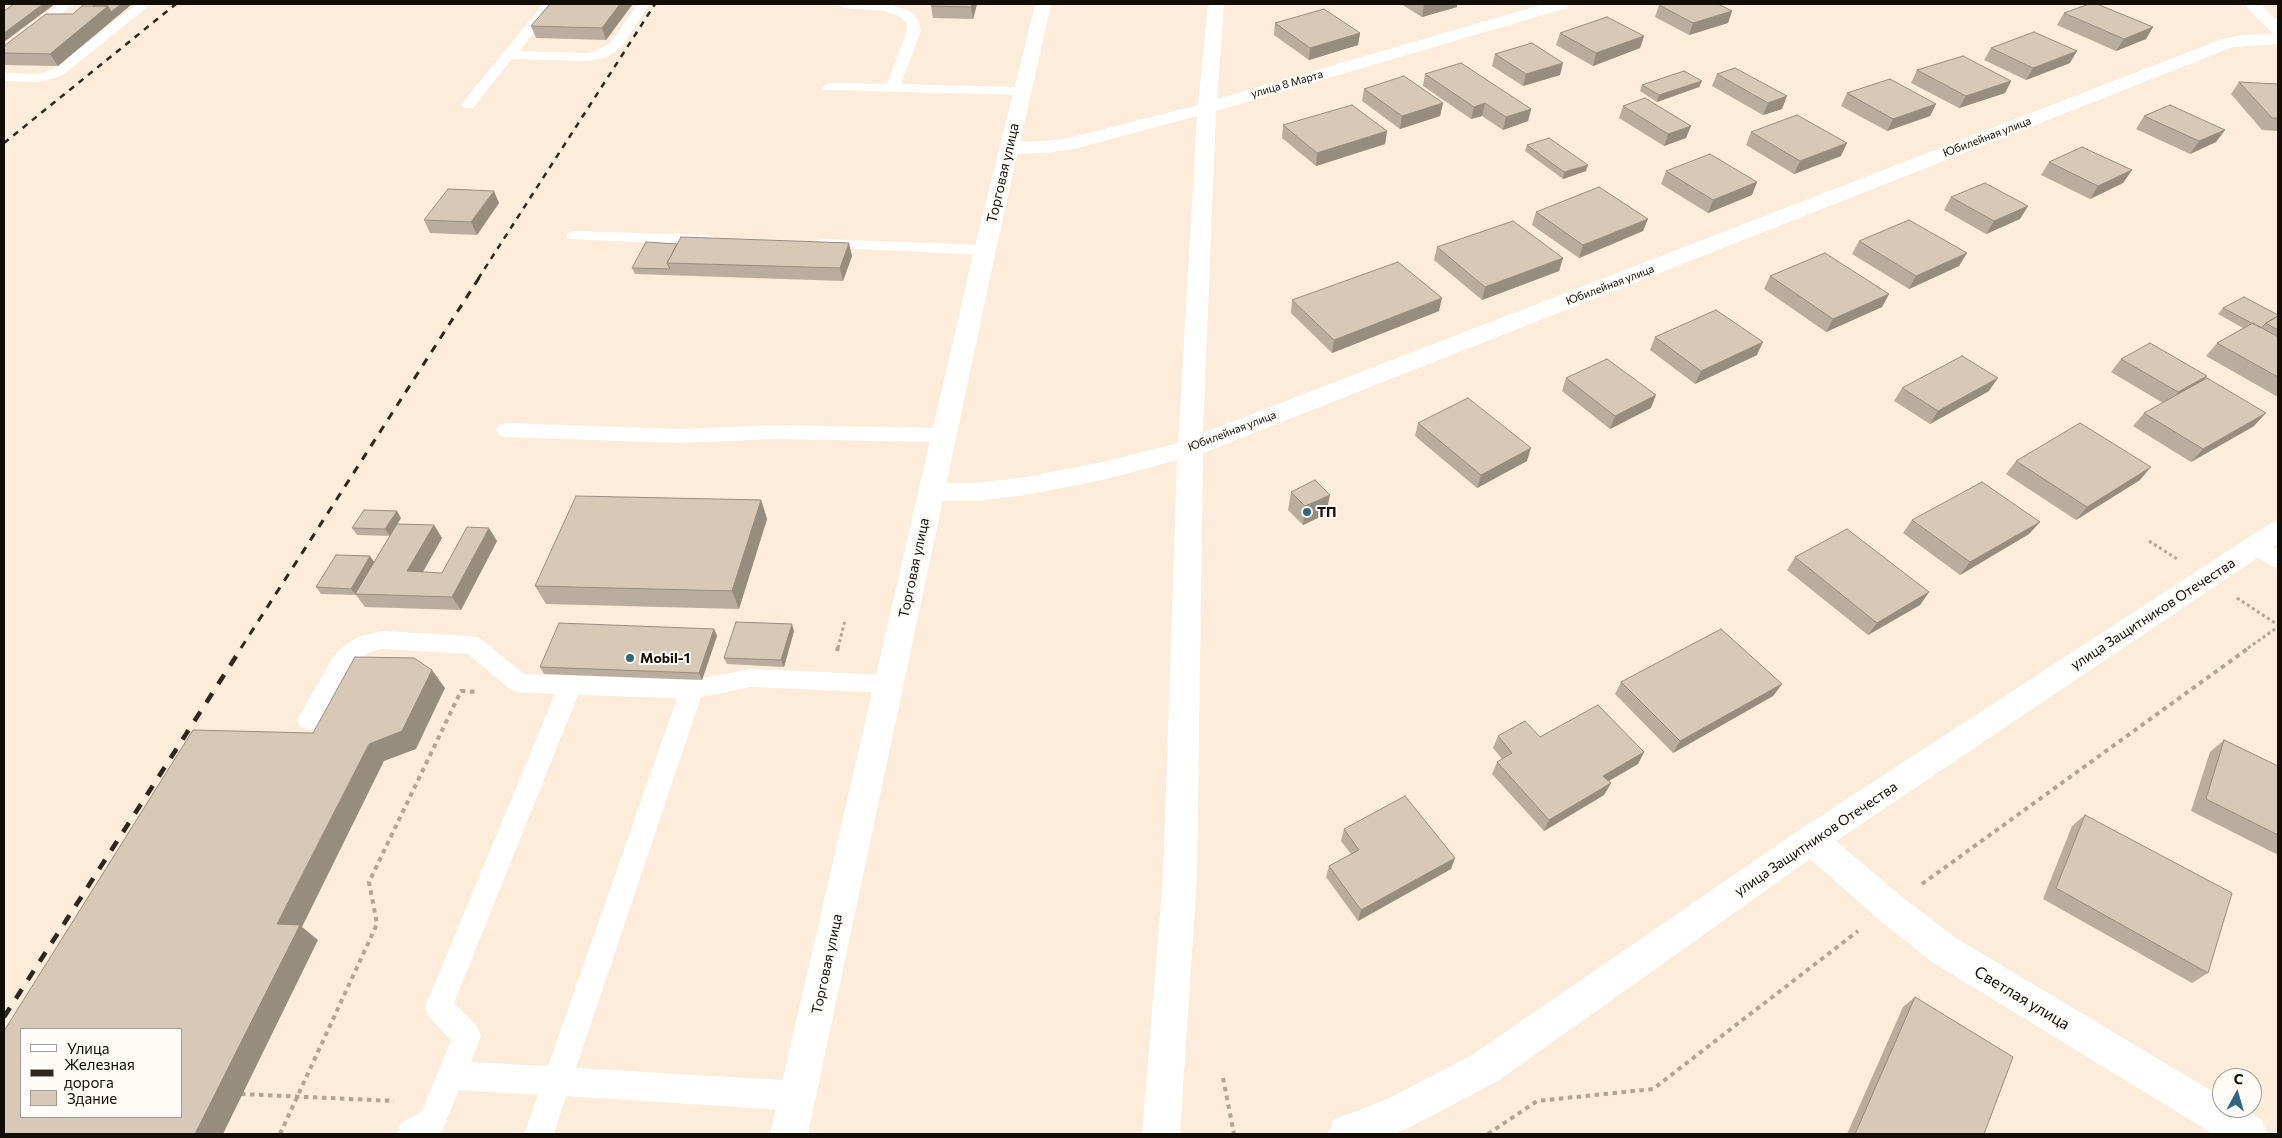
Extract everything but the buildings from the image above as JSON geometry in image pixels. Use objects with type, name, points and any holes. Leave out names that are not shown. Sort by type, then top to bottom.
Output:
[{"type":"street","name":"Торговая улица","points":[[789,1134],[943,435],[1043,4]]},
{"type":"street","points":[[1161,1134],[1180,877],[1190,448],[1207,108],[1216,4]]},
{"type":"street","name":"улица 8 Марта","points":[[1010,148],[1046,147],[1074,143],[1207,108],[1561,4]]},
{"type":"street","points":[[2252,4],[2278,30]]},
{"type":"street","name":"Юбилейная улица","points":[[931,492],[976,492],[1026,486],[1107,470],[1190,448],[2228,43],[2242,40],[2278,39]]},
{"type":"street","name":"улица Защитников Отечества","points":[[1347,1134],[1399,1113],[1485,1068],[1811,840],[2271,546]]},
{"type":"street","name":"Светлая улица","points":[[1811,840],[1890,908],[1944,950],[2248,1134]]},
{"type":"lane","points":[[23,37],[67,4]]},
{"type":"lane","points":[[4,77],[41,78],[58,72],[145,4]]},
{"type":"lane","points":[[468,106],[550,4]]},
{"type":"lane","points":[[509,55],[589,57],[601,54],[615,46],[644,4]]},
{"type":"lane","points":[[844,4],[887,7],[905,14],[912,21],[914,30],[893,88]]},
{"type":"lane","points":[[829,87],[1022,91]]},
{"type":"lane","points":[[574,236],[720,241]]},
{"type":"lane","points":[[808,244],[985,250]]},
{"type":"lane","points":[[506,430],[683,436],[773,432],[943,435]]},
{"type":"lane","points":[[309,720],[341,663],[349,654],[366,643],[382,640],[473,645],[520,683],[692,689],[751,678],[888,684]]},
{"type":"lane","points":[[412,1134],[432,1121],[467,1036],[439,1006],[570,685]]},
{"type":"lane","points":[[539,1134],[692,689]]},
{"type":"lane","points":[[451,1075],[798,1096]]},
{"type":"path","points":[[280,1134],[377,924],[369,882],[461,692]]},
{"type":"path","points":[[1222,1078],[1234,1134]]},
{"type":"railway","points":[[4,143],[176,4]]},
{"type":"railway","points":[[478,279],[655,4]]},
{"type":"railway","points":[[241,648],[479,278]]},
{"type":"railway","points":[[4,1017],[242,647]]},
{"type":"place","name":"ТП","points":[[1307,512]]},
{"type":"place","name":"Mobil-1","points":[[630,658]]}]
